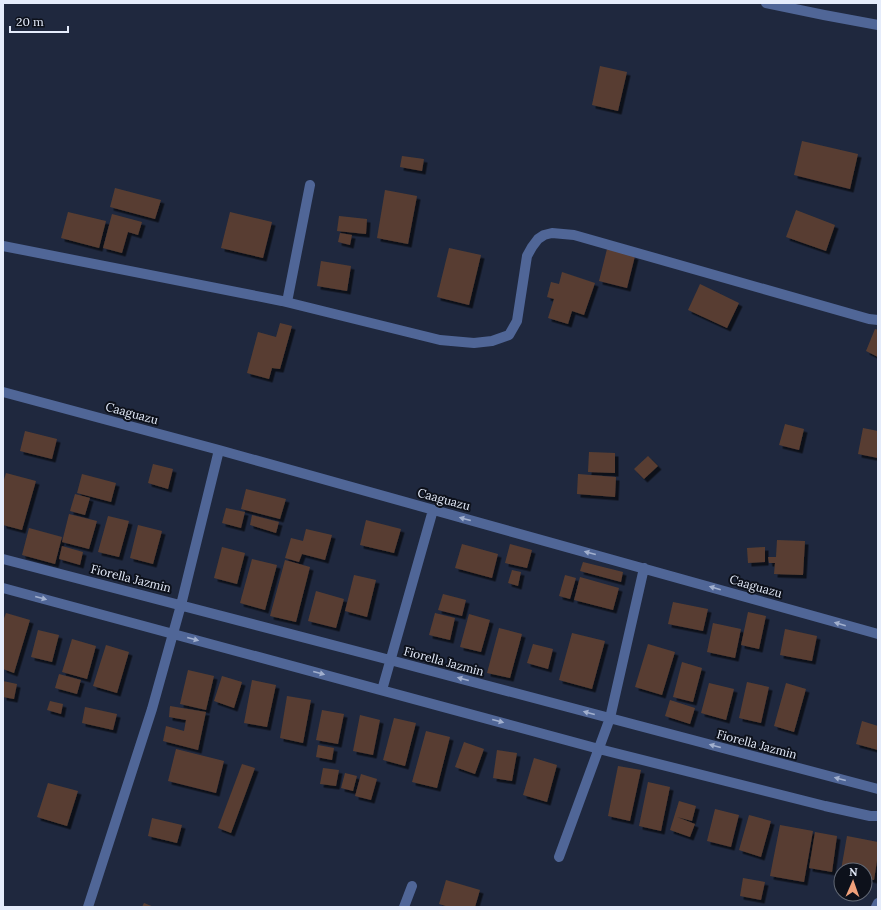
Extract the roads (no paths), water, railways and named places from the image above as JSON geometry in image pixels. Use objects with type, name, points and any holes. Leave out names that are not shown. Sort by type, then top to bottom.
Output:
[{"type":"street","points":[[766,3],[878,25]]},
{"type":"street","points":[[287,302],[310,184]]},
{"type":"street","points":[[3,246],[287,302],[440,340],[474,343],[492,341],[509,335],[517,321],[527,256],[538,239],[544,235],[552,233],[574,235],[861,317],[878,320]]},
{"type":"street","name":"Caaguazu","points":[[3,393],[219,450],[878,634]]},
{"type":"street","points":[[88,907],[152,709],[181,605],[219,450]]},
{"type":"street","points":[[382,690],[434,510]]},
{"type":"street","name":"Fiorella Jazmin","points":[[3,559],[610,718],[878,790]]},
{"type":"street","points":[[560,857],[610,718],[644,568]]},
{"type":"street","points":[[3,588],[599,749],[825,806],[870,816],[878,816]]},
{"type":"street","points":[[404,907],[412,886]]},
{"type":"street","points":[[876,907],[878,903]]}]
